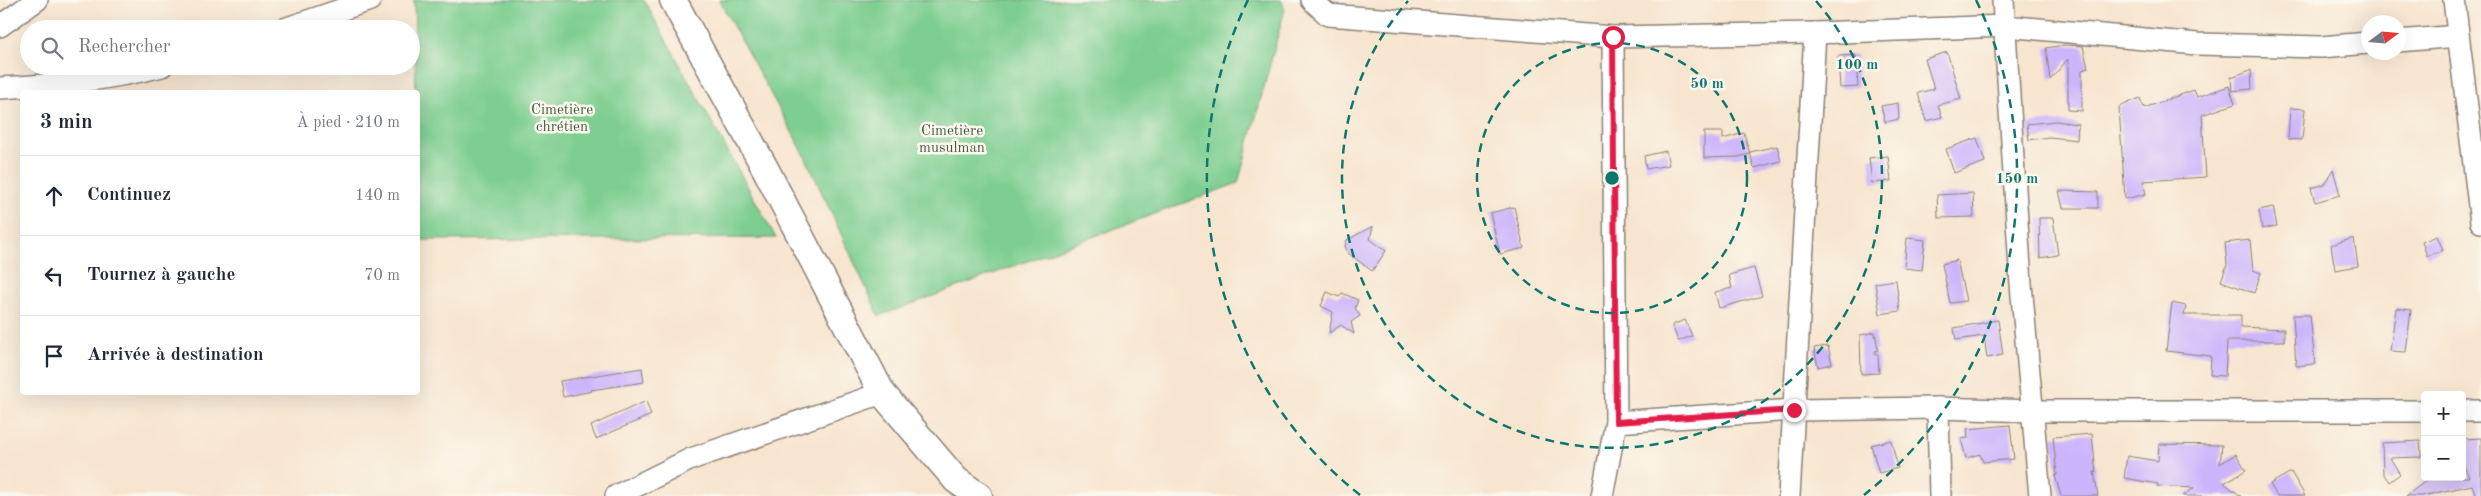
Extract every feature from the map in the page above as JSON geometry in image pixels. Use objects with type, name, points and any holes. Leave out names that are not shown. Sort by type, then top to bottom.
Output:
[{"type":"street","points":[[0,26],[37,0]]},
{"type":"street","points":[[311,20],[370,0]]},
{"type":"street","points":[[673,0],[766,170],[882,393],[954,488],[979,496]]},
{"type":"street","points":[[1312,0],[1328,15],[1613,37],[1815,33],[2006,26],[2197,44],[2321,48],[2361,45]]},
{"type":"street","points":[[2003,0],[2022,284],[2040,496]]},
{"type":"street","points":[[2454,0],[2481,222]]},
{"type":"street","points":[[1789,496],[1815,33]]},
{"type":"street","points":[[2406,40],[2458,36]]},
{"type":"street","points":[[1602,496],[1616,422],[1613,37]]},
{"type":"street","points":[[0,88],[65,85],[128,75]]},
{"type":"street","points":[[616,496],[691,459],[882,393]]},
{"type":"street","points":[[1616,422],[1794,410],[1938,408],[2032,411],[2421,411]]},
{"type":"street","points":[[1938,408],[1940,496]]},
{"type":"street","points":[[2466,411],[2481,411]]},
{"type":"green space","name":"Cimetière chrétien","points":[[414,0],[644,0],[776,238],[420,240],[420,90],[416,90],[416,75],[420,75],[420,20],[414,20]]},
{"type":"green space","name":"Cimetière musulman","points":[[719,0],[1281,0],[1285,9],[1238,183],[879,316],[804,154]]},
{"type":"building","points":[[2064,45],[2083,46],[2088,68],[2082,70],[2082,111],[2068,110],[2068,59],[2050,80],[2046,48]]},
{"type":"building","points":[[1947,52],[1961,99],[1938,105],[1942,117],[1926,121],[1918,93],[1934,89],[1925,59]]},
{"type":"building","points":[[1856,55],[1858,87],[1840,88],[1838,56]]},
{"type":"building","points":[[2251,70],[2252,89],[2232,91],[2231,77]]},
{"type":"building","points":[[2229,86],[2235,104],[2202,115],[2206,177],[2143,181],[2146,194],[2125,199],[2119,107],[2140,98],[2144,108],[2194,90],[2197,97]]},
{"type":"building","points":[[1898,103],[1899,119],[1885,122],[1881,106]]},
{"type":"building","points":[[2290,108],[2305,109],[2302,140],[2288,139]]},
{"type":"building","points":[[2056,121],[2078,124],[2077,140],[2049,137],[2029,140],[2027,124]]},
{"type":"building","points":[[1704,132],[1723,132],[1723,139],[1744,133],[1750,154],[1738,157],[1704,158]]},
{"type":"building","points":[[1977,138],[1985,162],[1954,173],[1946,149]]},
{"type":"building","points":[[1777,146],[1781,161],[1754,168],[1750,152]]},
{"type":"building","points":[[1666,151],[1669,165],[1646,169],[1644,156]]},
{"type":"building","points":[[1888,156],[1891,181],[1872,183],[1869,158]]},
{"type":"building","points":[[2333,169],[2340,195],[2315,202],[2311,188],[2325,184]]},
{"type":"building","points":[[2059,191],[2098,192],[2098,208],[2063,208]]},
{"type":"building","points":[[1973,193],[1974,217],[1938,218],[1937,195]]},
{"type":"building","points":[[1514,207],[1524,248],[1500,254],[1490,213]]},
{"type":"building","points":[[2273,207],[2277,226],[2262,229],[2259,210]]},
{"type":"building","points":[[2039,218],[2053,218],[2058,255],[2040,258]]},
{"type":"building","points":[[1373,226],[1370,239],[1386,251],[1372,271],[1348,253],[1345,246],[1347,240]]},
{"type":"building","points":[[2437,236],[2443,250],[2427,256],[2422,242]]},
{"type":"building","points":[[1907,238],[1925,240],[1922,270],[1904,268]]},
{"type":"building","points":[[2354,238],[2358,266],[2335,270],[2331,245]]},
{"type":"building","points":[[2250,240],[2253,270],[2261,273],[2254,293],[2221,281],[2227,265],[2225,243]]},
{"type":"building","points":[[1957,260],[1966,301],[1950,303],[1942,264]]},
{"type":"building","points":[[1754,268],[1762,296],[1719,308],[1715,292],[1732,288],[1729,275]]},
{"type":"building","points":[[1896,280],[1900,311],[1880,314],[1875,283]]},
{"type":"building","points":[[1327,292],[1339,297],[1342,293],[1358,300],[1355,308],[1360,316],[1351,322],[1354,334],[1341,325],[1329,333],[1333,312],[1321,306]]},
{"type":"building","points":[[2172,303],[2186,306],[2184,315],[2241,315],[2241,327],[2284,329],[2284,341],[2227,341],[2225,376],[2210,375],[2211,356],[2166,351]]},
{"type":"building","points":[[2396,308],[2411,310],[2406,352],[2390,351]]},
{"type":"building","points":[[2293,315],[2310,315],[2315,364],[2296,366]]},
{"type":"building","points":[[1685,320],[1692,336],[1678,341],[1672,325]]},
{"type":"building","points":[[1998,320],[2003,355],[1987,358],[1984,336],[1956,340],[1954,328]]},
{"type":"building","points":[[1875,332],[1878,350],[1875,351],[1875,354],[1878,354],[1879,373],[1861,374],[1860,335]]},
{"type":"building","points":[[1828,346],[1832,364],[1818,367],[1814,348]]},
{"type":"building","points":[[642,368],[644,382],[591,390],[563,397],[560,381]]},
{"type":"building","points":[[646,401],[651,415],[596,439],[591,426]]},
{"type":"building","points":[[2010,425],[2014,459],[1983,462],[1980,454],[1966,458],[1961,439],[1968,438],[1967,429]]},
{"type":"building","points":[[2092,434],[2096,473],[2094,472],[2098,496],[2061,496],[2055,476],[2057,475],[2053,437]]},
{"type":"building","points":[[2481,438],[2481,496],[2476,496],[2472,485],[2422,496],[2406,496],[2426,481],[2466,481],[2466,477],[2469,477],[2466,470],[2466,439]]},
{"type":"building","points":[[1891,440],[1898,468],[1879,473],[1871,445]]},
{"type":"building","points":[[2420,441],[2421,457],[2390,458],[2400,474],[2389,482],[2383,473],[2382,443]]},
{"type":"building","points":[[2159,444],[2222,445],[2220,464],[2236,454],[2246,470],[2224,483],[2241,496],[2183,496],[2194,488],[2157,486],[2158,484],[2124,478],[2127,456],[2158,461]]},
{"type":"building","points":[[2291,472],[2305,496],[2277,496],[2270,484]]},
{"type":"route","points":[[1613,37],[1616,422],[1794,410]]}]
